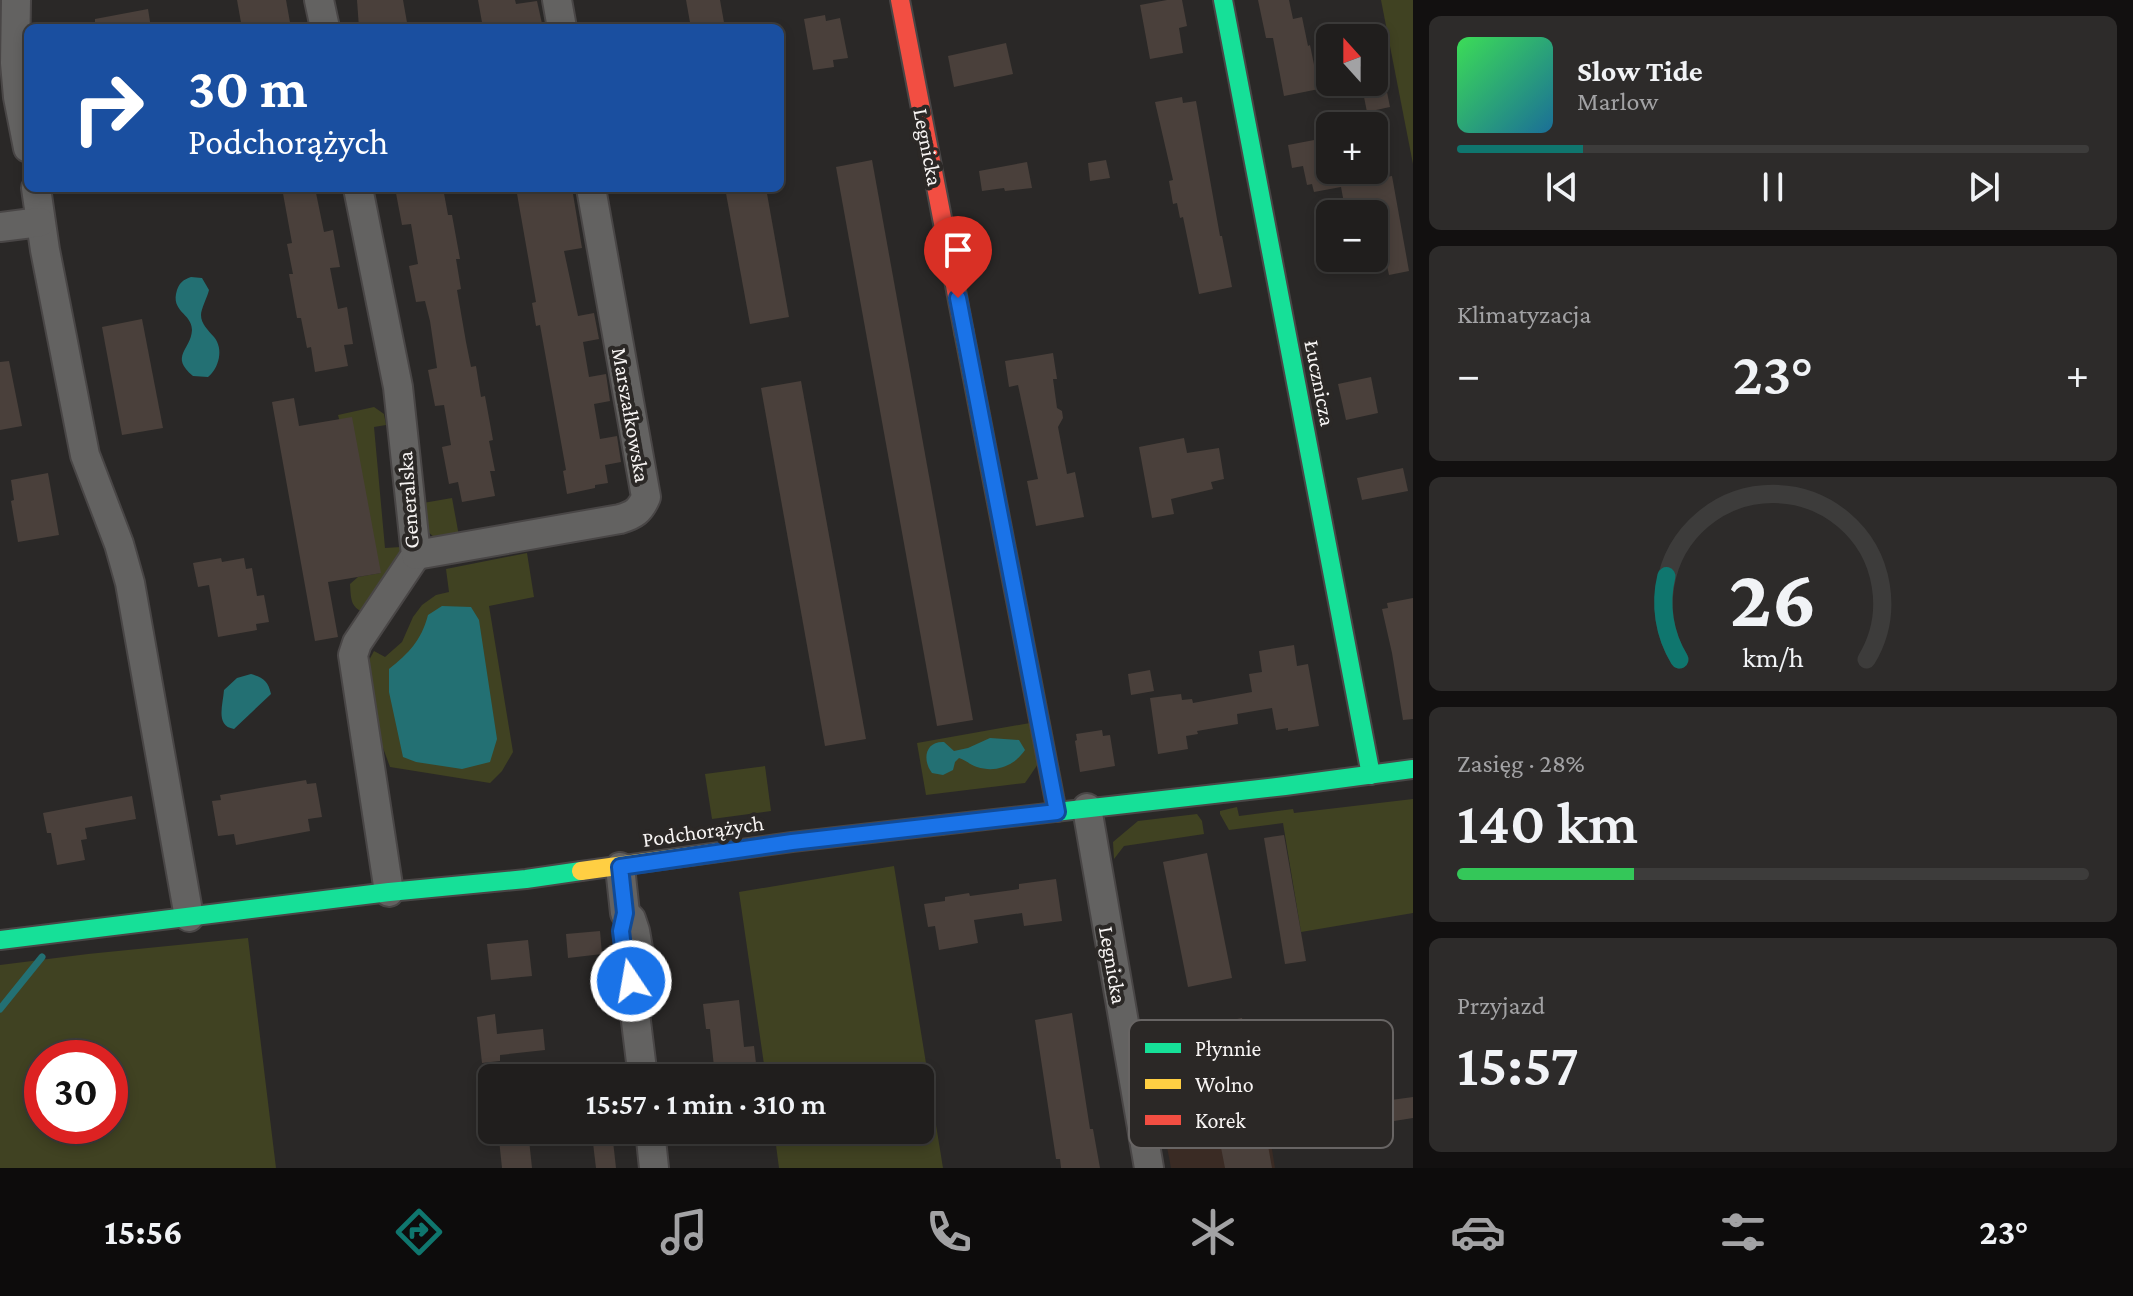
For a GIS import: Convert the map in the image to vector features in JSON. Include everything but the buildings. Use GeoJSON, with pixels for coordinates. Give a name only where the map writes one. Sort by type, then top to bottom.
{"type":"FeatureCollection","features":[{"type":"Feature","properties":{"kind":"street"},"geometry":{"type":"LineString","coordinates":[[16,0],[15,63],[24,128]]}},
{"type":"Feature","properties":{"kind":"street"},"geometry":{"type":"LineString","coordinates":[[319,0],[324,24]]}},
{"type":"Feature","properties":{"kind":"street"},"geometry":{"type":"LineString","coordinates":[[557,0],[561,24]]}},
{"type":"Feature","properties":{"kind":"street","name":"Legnicka"},"geometry":{"type":"LineString","coordinates":[[900,0],[1057,812]]}},
{"type":"Feature","properties":{"kind":"street","name":"Łucznicza"},"geometry":{"type":"LineString","coordinates":[[1223,0],[1371,775]]}},
{"type":"Feature","properties":{"kind":"street"},"geometry":{"type":"LineString","coordinates":[[36,192],[85,455],[122,551],[130,583],[189,917]]}},
{"type":"Feature","properties":{"kind":"street","name":"Generalska"},"geometry":{"type":"LineString","coordinates":[[359,192],[398,387],[416,555],[357,643],[353,655],[389,892]]}},
{"type":"Feature","properties":{"kind":"street","name":"Marszałkowska"},"geometry":{"type":"LineString","coordinates":[[416,555],[620,519],[634,515],[642,507],[646,497],[592,192]]}},
{"type":"Feature","properties":{"kind":"street"},"geometry":{"type":"LineString","coordinates":[[0,227],[40,222]]}},
{"type":"Feature","properties":{"kind":"street","name":"Podchorążych"},"geometry":{"type":"LineString","coordinates":[[0,940],[389,892],[526,879],[792,842],[1413,769]]}},
{"type":"Feature","properties":{"kind":"street","name":"Legnicka"},"geometry":{"type":"LineString","coordinates":[[1087,808],[1129,1052]]}},
{"type":"Feature","properties":{"kind":"street"},"geometry":{"type":"LineString","coordinates":[[620,867],[625,913],[635,931],[640,960],[631,981],[641,1064]]}},
{"type":"Feature","properties":{"kind":"street"},"geometry":{"type":"LineString","coordinates":[[651,1144],[654,1168]]}},
{"type":"Feature","properties":{"kind":"street","name":"Legnicka"},"geometry":{"type":"LineString","coordinates":[[1146,1148],[1149,1168]]}},
{"type":"Feature","properties":{"kind":"shaded area"},"geometry":{"type":"Polygon","coordinates":[[[1167,1148],[1272,1148],[1275,1168],[1171,1168],[1167,1148]]]}},
{"type":"Feature","properties":{"kind":"green space"},"geometry":{"type":"Polygon","coordinates":[[[1381,0],[1413,0],[1413,164],[1388,24],[1381,0]]]}},
{"type":"Feature","properties":{"kind":"green space"},"geometry":{"type":"Polygon","coordinates":[[[374,407],[384,414],[386,425],[374,427],[385,548],[401,547],[402,553],[364,612],[354,605],[350,584],[358,577],[380,573],[338,415],[374,407]]]}},
{"type":"Feature","properties":{"kind":"green space"},"geometry":{"type":"Polygon","coordinates":[[[452,498],[459,536],[435,538],[426,530],[423,503],[452,498]]]}},
{"type":"Feature","properties":{"kind":"green space"},"geometry":{"type":"Polygon","coordinates":[[[527,553],[534,597],[489,606],[513,752],[502,771],[490,783],[390,767],[382,745],[367,664],[374,651],[385,657],[402,642],[422,605],[436,595],[449,592],[446,569],[527,553]]]}},
{"type":"Feature","properties":{"kind":"green space"},"geometry":{"type":"Polygon","coordinates":[[[1030,723],[1038,764],[1025,783],[926,795],[917,743],[1030,723]]]}},
{"type":"Feature","properties":{"kind":"green space"},"geometry":{"type":"Polygon","coordinates":[[[765,766],[771,811],[712,819],[705,774],[765,766]]]}},
{"type":"Feature","properties":{"kind":"green space"},"geometry":{"type":"Polygon","coordinates":[[[1413,799],[1413,913],[1301,932],[1283,823],[1229,830],[1220,814],[1220,811],[1237,807],[1239,816],[1413,799]]]}},
{"type":"Feature","properties":{"kind":"green space"},"geometry":{"type":"Polygon","coordinates":[[[1197,814],[1202,821],[1204,834],[1124,846],[1114,859],[1113,842],[1138,821],[1197,814]]]}},
{"type":"Feature","properties":{"kind":"green space"},"geometry":{"type":"Polygon","coordinates":[[[894,866],[926,1064],[764,1064],[739,892],[894,866]]]}},
{"type":"Feature","properties":{"kind":"green space"},"geometry":{"type":"Polygon","coordinates":[[[248,938],[276,1168],[0,1168],[0,965],[248,938]]]}},
{"type":"Feature","properties":{"kind":"green space"},"geometry":{"type":"Polygon","coordinates":[[[934,1113],[943,1168],[779,1168],[776,1144],[934,1144],[934,1113]]]}},
{"type":"Feature","properties":{"kind":"water"},"geometry":{"type":"Polygon","coordinates":[[[191,277],[202,278],[209,290],[201,318],[219,347],[217,364],[208,377],[193,376],[182,358],[192,330],[189,320],[176,303],[176,297],[181,283],[191,277]]]}},
{"type":"Feature","properties":{"kind":"water"},"geometry":{"type":"Polygon","coordinates":[[[442,606],[471,607],[479,620],[497,739],[490,762],[462,769],[403,757],[389,692],[389,669],[413,646],[428,615],[442,606]]]}},
{"type":"Feature","properties":{"kind":"water"},"geometry":{"type":"Polygon","coordinates":[[[251,674],[265,681],[271,694],[234,729],[228,727],[222,719],[224,690],[237,678],[251,674]]]}},
{"type":"Feature","properties":{"kind":"water"},"geometry":{"type":"Polygon","coordinates":[[[990,738],[1019,740],[1025,750],[1004,767],[984,769],[959,758],[953,770],[943,775],[932,773],[929,768],[926,757],[933,745],[944,742],[954,751],[990,738]]]}},
{"type":"Feature","properties":{"kind":"waterway"},"geometry":{"type":"LineString","coordinates":[[0,1009],[42,957]]}},
{"type":"Feature","properties":{"kind":"traffic: fast"},"geometry":{"type":"LineString","coordinates":[[1223,0],[1371,775]]}},
{"type":"Feature","properties":{"kind":"traffic: fast"},"geometry":{"type":"LineString","coordinates":[[964,332],[1057,812]]}},
{"type":"Feature","properties":{"kind":"traffic: fast"},"geometry":{"type":"LineString","coordinates":[[941,825],[1413,769]]}},
{"type":"Feature","properties":{"kind":"traffic: fast"},"geometry":{"type":"LineString","coordinates":[[0,940],[581,871]]}},
{"type":"Feature","properties":{"kind":"traffic: slow"},"geometry":{"type":"LineString","coordinates":[[581,871],[941,825]]}},
{"type":"Feature","properties":{"kind":"traffic: jam"},"geometry":{"type":"LineString","coordinates":[[900,0],[964,332]]}},
{"type":"Feature","properties":{"kind":"route"},"geometry":{"type":"LineString","coordinates":[[631,981],[621,931],[625,913],[620,867],[792,842],[1057,812],[958,298]]}}]}
